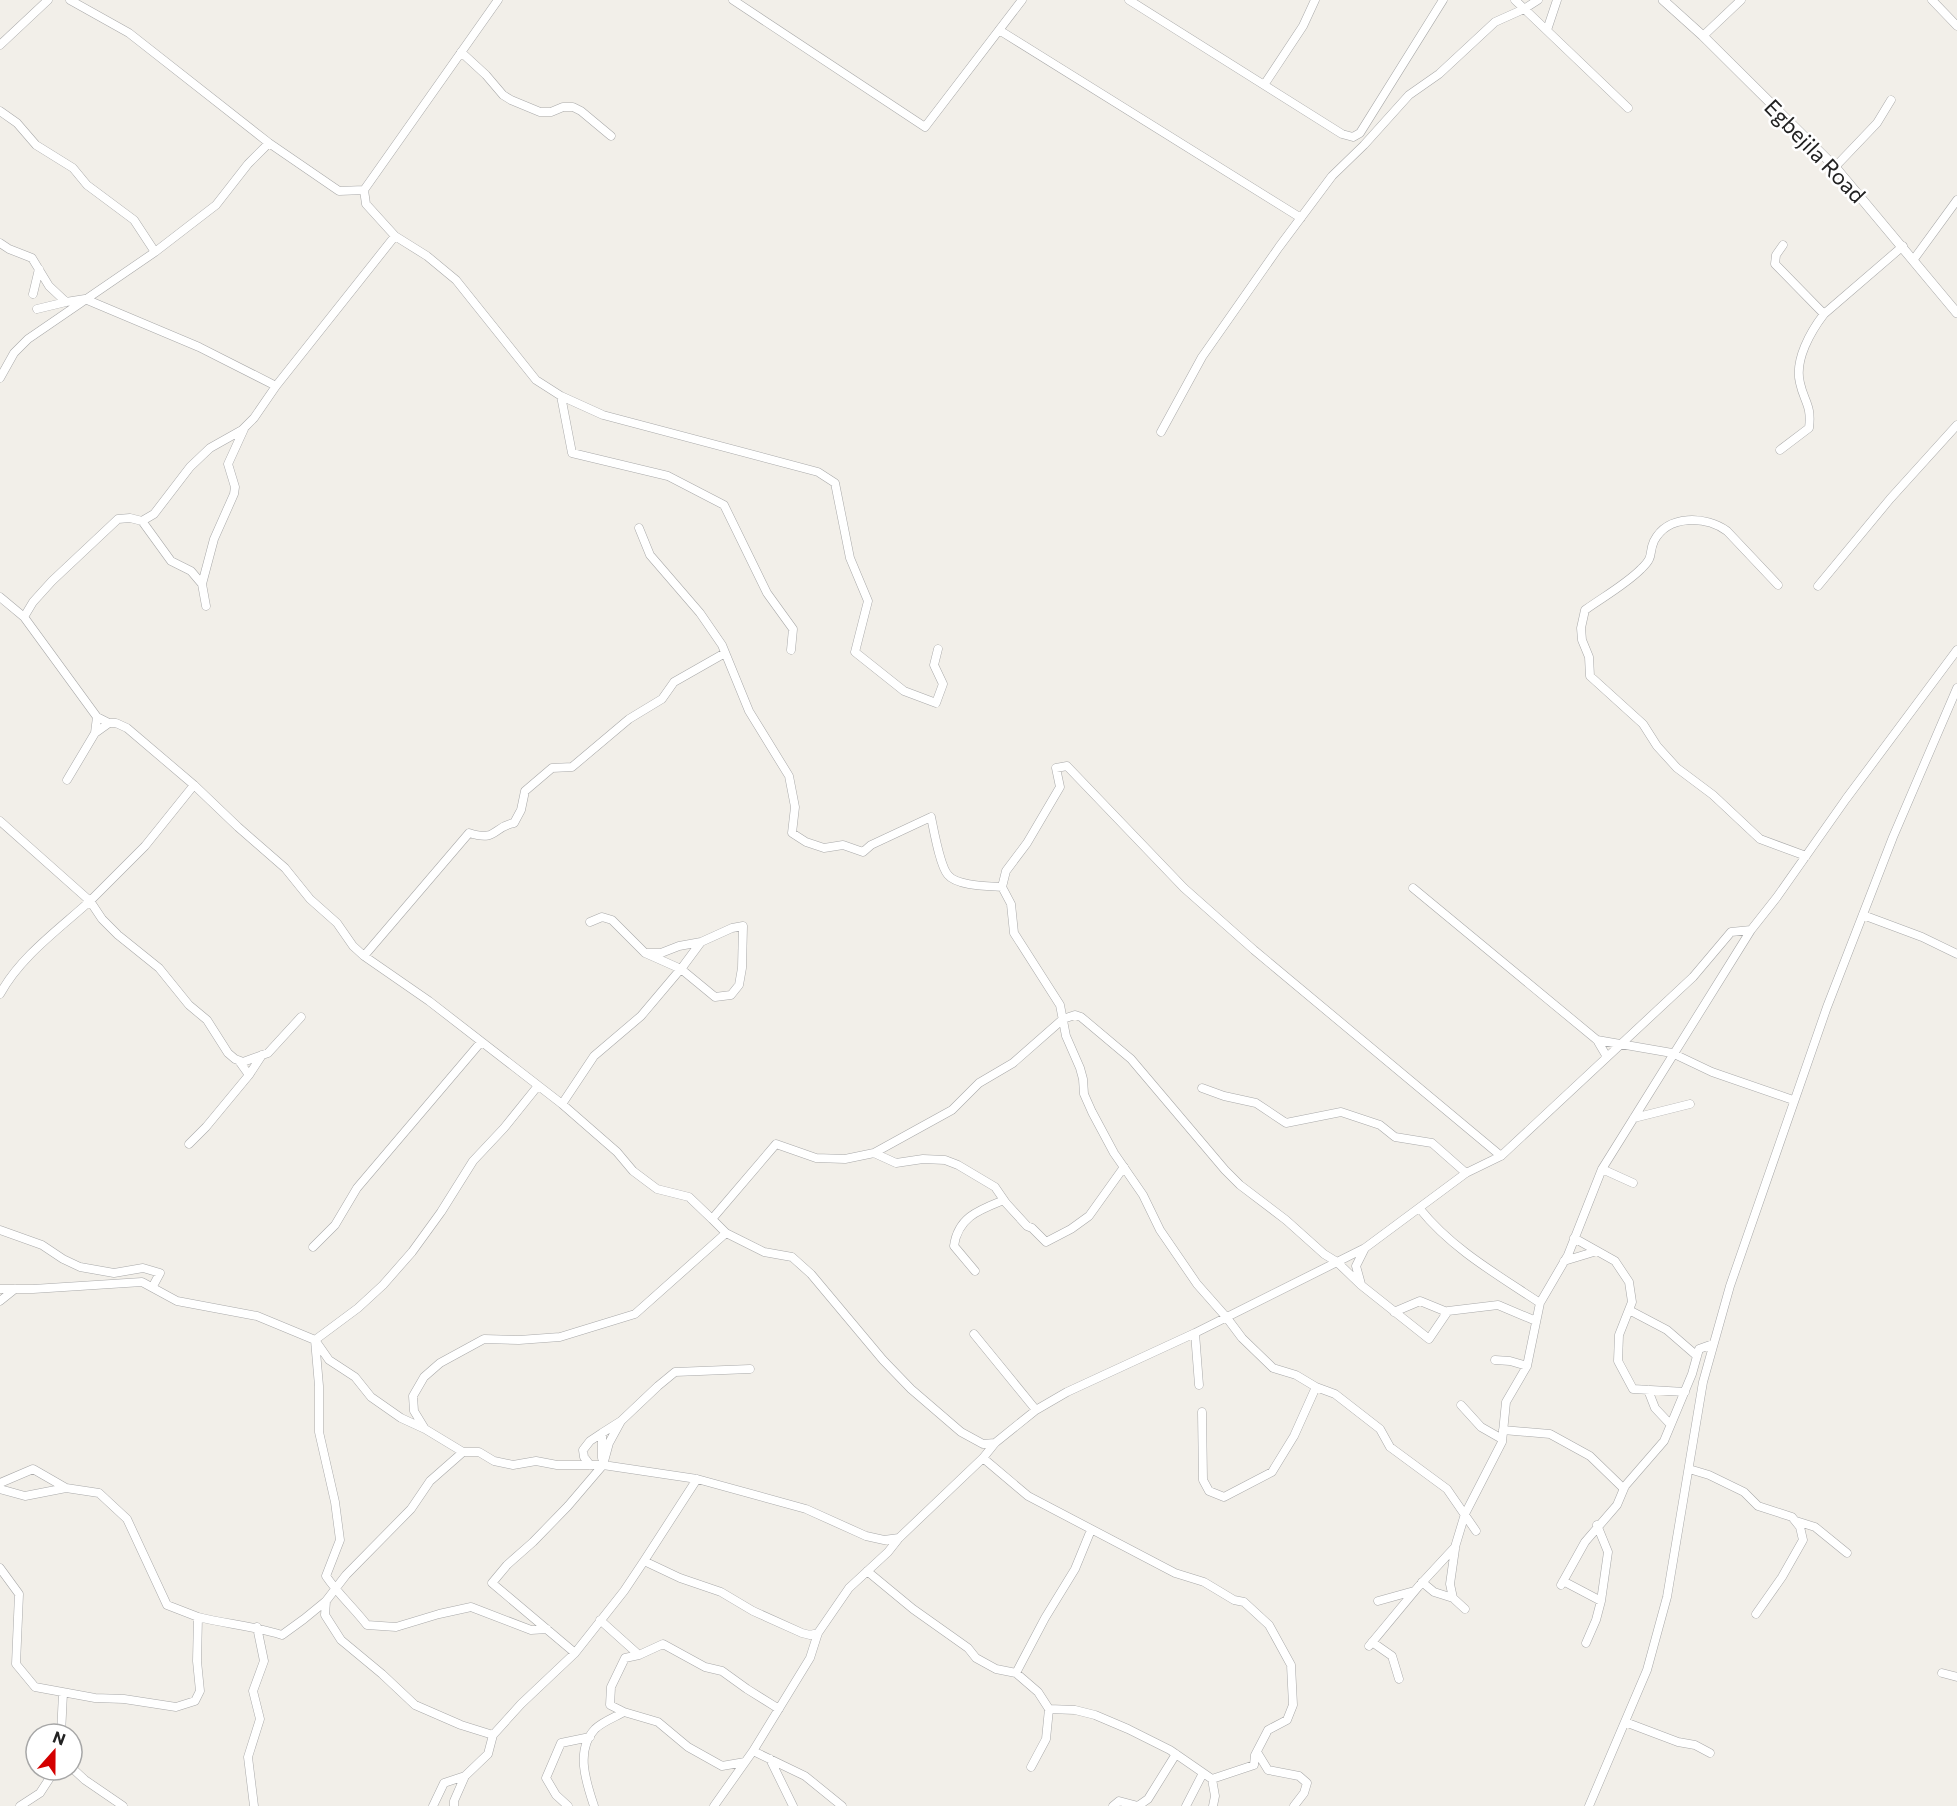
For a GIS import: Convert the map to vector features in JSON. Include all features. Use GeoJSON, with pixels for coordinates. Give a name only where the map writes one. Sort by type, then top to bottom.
{"type":"FeatureCollection","features":[{"type":"Feature","properties":{"kind":"street"},"geometry":{"type":"LineString","coordinates":[[0,45],[48,0]]}},
{"type":"Feature","properties":{"kind":"street"},"geometry":{"type":"LineString","coordinates":[[70,0],[129,33],[269,143],[339,191],[364,190]]}},
{"type":"Feature","properties":{"kind":"street"},"geometry":{"type":"LineString","coordinates":[[498,0],[364,190],[366,204],[395,236],[427,256],[456,280],[536,381],[561,396],[603,415],[818,472],[835,483],[850,558],[868,600],[855,652],[904,691],[936,703],[943,684],[934,665],[938,650]]}},
{"type":"Feature","properties":{"kind":"street"},"geometry":{"type":"LineString","coordinates":[[733,0],[925,127],[1022,0]]}},
{"type":"Feature","properties":{"kind":"street"},"geometry":{"type":"LineString","coordinates":[[1129,0],[1342,134],[1353,137],[1360,133],[1443,0]]}},
{"type":"Feature","properties":{"kind":"street"},"geometry":{"type":"LineString","coordinates":[[1264,85],[1302,26],[1314,0]]}},
{"type":"Feature","properties":{"kind":"street"},"geometry":{"type":"LineString","coordinates":[[1515,0],[1628,108]]}},
{"type":"Feature","properties":{"kind":"street"},"geometry":{"type":"LineString","coordinates":[[1161,432],[1202,357],[1332,176],[1365,145],[1409,95],[1439,74],[1495,22],[1538,0]]}},
{"type":"Feature","properties":{"kind":"street"},"geometry":{"type":"LineString","coordinates":[[1547,30],[1557,0]]}},
{"type":"Feature","properties":{"kind":"street"},"geometry":{"type":"LineString","coordinates":[[1703,36],[1741,0]]}},
{"type":"Feature","properties":{"kind":"street"},"geometry":{"type":"LineString","coordinates":[[1932,0],[1957,26]]}},
{"type":"Feature","properties":{"kind":"street","name":"Egbejila Road"},"geometry":{"type":"LineString","coordinates":[[1668,2],[1834,167],[1903,246],[1957,313]]}},
{"type":"Feature","properties":{"kind":"street"},"geometry":{"type":"LineString","coordinates":[[999,30],[1301,218]]}},
{"type":"Feature","properties":{"kind":"street"},"geometry":{"type":"LineString","coordinates":[[462,52],[503,95],[511,100],[540,112],[573,107],[611,136]]}},
{"type":"Feature","properties":{"kind":"street"},"geometry":{"type":"LineString","coordinates":[[1834,167],[1877,123],[1891,100]]}},
{"type":"Feature","properties":{"kind":"street"},"geometry":{"type":"LineString","coordinates":[[0,111],[17,123],[36,145],[73,168],[87,184],[134,220],[155,252]]}},
{"type":"Feature","properties":{"kind":"street"},"geometry":{"type":"LineString","coordinates":[[0,378],[14,353],[28,339],[155,252],[216,205],[248,164],[269,143]]}},
{"type":"Feature","properties":{"kind":"street"},"geometry":{"type":"LineString","coordinates":[[1914,260],[1957,200]]}},
{"type":"Feature","properties":{"kind":"street"},"geometry":{"type":"LineString","coordinates":[[142,521],[154,514],[190,467],[210,448],[229,439],[254,418],[276,386],[395,236]]}},
{"type":"Feature","properties":{"kind":"street"},"geometry":{"type":"LineString","coordinates":[[0,243],[32,258],[49,286],[66,302]]}},
{"type":"Feature","properties":{"kind":"street"},"geometry":{"type":"LineString","coordinates":[[1782,245],[1774,264],[1824,314]]}},
{"type":"Feature","properties":{"kind":"street"},"geometry":{"type":"LineString","coordinates":[[1780,450],[1809,428],[1811,413],[1800,384],[1798,371],[1813,328],[1824,314],[1903,246]]}},
{"type":"Feature","properties":{"kind":"street"},"geometry":{"type":"LineString","coordinates":[[33,294],[39,269]]}},
{"type":"Feature","properties":{"kind":"street"},"geometry":{"type":"LineString","coordinates":[[37,309],[85,299],[199,346],[276,386]]}},
{"type":"Feature","properties":{"kind":"street"},"geometry":{"type":"LineString","coordinates":[[561,396],[572,453],[668,476],[724,505],[767,593],[793,629],[791,650]]}},
{"type":"Feature","properties":{"kind":"street"},"geometry":{"type":"LineString","coordinates":[[1818,586],[1890,499],[1957,425]]}},
{"type":"Feature","properties":{"kind":"street"},"geometry":{"type":"LineString","coordinates":[[206,606],[202,584],[214,539],[234,494],[235,487],[228,464],[244,427]]}},
{"type":"Feature","properties":{"kind":"street"},"geometry":{"type":"LineString","coordinates":[[24,617],[33,602],[52,581],[118,519],[130,518],[142,521],[171,561],[191,571],[202,584]]}},
{"type":"Feature","properties":{"kind":"street"},"geometry":{"type":"LineString","coordinates":[[1778,585],[1718,524],[1702,520],[1671,524],[1653,543],[1651,558],[1640,571],[1585,610],[1581,627],[1582,640],[1589,657],[1590,676],[1643,724],[1677,768],[1713,795],[1760,839],[1806,856]]}},
{"type":"Feature","properties":{"kind":"street"},"geometry":{"type":"LineString","coordinates":[[639,528],[650,555],[700,614],[725,653],[749,711],[789,776],[795,807],[792,832],[806,842],[824,848],[843,844],[863,852],[871,845],[931,817],[942,867],[949,878],[971,885],[1002,887]]}},
{"type":"Feature","properties":{"kind":"street"},"geometry":{"type":"LineString","coordinates":[[0,597],[24,617],[97,717],[127,728],[194,785],[285,868],[310,899],[337,923],[353,946],[364,956],[429,1001],[537,1087],[562,1104],[617,1152],[633,1171],[657,1189],[689,1197],[726,1233],[764,1252],[792,1257],[811,1274],[883,1360],[911,1389],[961,1432],[983,1444],[995,1443]]}},
{"type":"Feature","properties":{"kind":"street"},"geometry":{"type":"LineString","coordinates":[[1453,1598],[1450,1584],[1455,1547],[1465,1514],[1496,1455],[1503,1435],[1506,1402],[1527,1366],[1540,1303],[1564,1261],[1602,1169],[1672,1053],[1751,930],[1957,650]]}},
{"type":"Feature","properties":{"kind":"street"},"geometry":{"type":"LineString","coordinates":[[364,956],[469,832],[483,837],[496,833],[506,824],[514,823],[521,810],[525,790],[552,768],[572,767],[629,719],[662,699],[674,682],[725,653]]}},
{"type":"Feature","properties":{"kind":"street"},"geometry":{"type":"LineString","coordinates":[[1589,1806],[1647,1670],[1667,1597],[1703,1382],[1730,1286],[1827,1007],[1893,837],[1957,688]]}},
{"type":"Feature","properties":{"kind":"street"},"geometry":{"type":"LineString","coordinates":[[67,780],[95,733],[97,717]]}},
{"type":"Feature","properties":{"kind":"street"},"geometry":{"type":"LineString","coordinates":[[95,733],[109,723]]}},
{"type":"Feature","properties":{"kind":"street"},"geometry":{"type":"LineString","coordinates":[[1476,1531],[1440,1482],[1390,1447],[1380,1429],[1335,1394],[1316,1387],[1296,1375],[1273,1368],[1242,1338],[1197,1284],[1172,1249],[1143,1195],[1096,1120],[1084,1094],[1083,1079],[1065,1036],[1060,1005],[1014,933],[1011,904],[1002,887],[1006,871],[1027,843],[1060,787],[1056,768],[1066,766],[1184,888],[1254,950],[1501,1156]]}},
{"type":"Feature","properties":{"kind":"street"},"geometry":{"type":"LineString","coordinates":[[0,994],[11,975],[24,960],[90,901],[145,846],[194,785]]}},
{"type":"Feature","properties":{"kind":"street"},"geometry":{"type":"LineString","coordinates":[[0,821],[90,901],[102,919],[118,935],[159,968],[189,1005],[207,1020],[228,1053],[239,1061],[249,1075]]}},
{"type":"Feature","properties":{"kind":"street"},"geometry":{"type":"LineString","coordinates":[[1413,888],[1597,1040],[1607,1057]]}},
{"type":"Feature","properties":{"kind":"street"},"geometry":{"type":"LineString","coordinates":[[1863,915],[1957,954]]}},
{"type":"Feature","properties":{"kind":"street"},"geometry":{"type":"LineString","coordinates":[[590,922],[603,917],[612,920],[645,952],[681,969],[715,997],[731,995],[739,985],[742,968],[743,926],[732,928],[701,942],[679,946],[661,953],[645,952]]}},
{"type":"Feature","properties":{"kind":"street"},"geometry":{"type":"LineString","coordinates":[[714,1806],[753,1751],[810,1658],[818,1633],[849,1588],[983,1458],[995,1443],[1036,1410],[1067,1392],[1196,1333],[1365,1248],[1466,1173],[1501,1156],[1693,977],[1731,932],[1751,930]]}},
{"type":"Feature","properties":{"kind":"street"},"geometry":{"type":"LineString","coordinates":[[562,1104],[594,1056],[641,1016],[701,942]]}},
{"type":"Feature","properties":{"kind":"street"},"geometry":{"type":"LineString","coordinates":[[712,1219],[776,1144],[816,1158],[845,1159],[874,1153],[952,1110],[979,1083],[1013,1063],[1063,1018],[1075,1015],[1081,1017],[1118,1046],[1131,1059],[1240,1185],[1286,1220],[1324,1254],[1337,1262],[1394,1312],[1429,1339],[1448,1312]]}},
{"type":"Feature","properties":{"kind":"street"},"geometry":{"type":"LineString","coordinates":[[239,1061],[243,1062],[268,1053],[301,1017]]}},
{"type":"Feature","properties":{"kind":"street"},"geometry":{"type":"LineString","coordinates":[[1597,1040],[1672,1053],[1712,1072],[1793,1100]]}},
{"type":"Feature","properties":{"kind":"street"},"geometry":{"type":"LineString","coordinates":[[313,1247],[335,1225],[357,1188],[481,1042]]}},
{"type":"Feature","properties":{"kind":"street"},"geometry":{"type":"LineString","coordinates":[[189,1144],[249,1075],[262,1055]]}},
{"type":"Feature","properties":{"kind":"street"},"geometry":{"type":"LineString","coordinates":[[315,1340],[358,1308],[383,1285],[441,1212],[473,1161],[504,1128],[537,1087]]}},
{"type":"Feature","properties":{"kind":"street"},"geometry":{"type":"LineString","coordinates":[[1202,1088],[1224,1096],[1256,1103],[1286,1123],[1341,1112],[1380,1125],[1395,1137],[1432,1143],[1466,1173]]}},
{"type":"Feature","properties":{"kind":"street"},"geometry":{"type":"LineString","coordinates":[[1634,1118],[1690,1104]]}},
{"type":"Feature","properties":{"kind":"street"},"geometry":{"type":"LineString","coordinates":[[874,1153],[896,1163],[923,1159],[952,1162],[983,1178],[995,1187],[1027,1226],[1046,1242],[1071,1229],[1089,1216],[1124,1167]]}},
{"type":"Feature","properties":{"kind":"street"},"geometry":{"type":"LineString","coordinates":[[1602,1169],[1634,1183]]}},
{"type":"Feature","properties":{"kind":"street"},"geometry":{"type":"LineString","coordinates":[[975,1270],[954,1246],[956,1234],[965,1220],[1004,1200]]}},
{"type":"Feature","properties":{"kind":"street"},"geometry":{"type":"LineString","coordinates":[[1420,1209],[1463,1252],[1540,1303]]}},
{"type":"Feature","properties":{"kind":"street"},"geometry":{"type":"LineString","coordinates":[[0,1230],[42,1245],[80,1267],[114,1273],[143,1268],[160,1273],[153,1286]]}},
{"type":"Feature","properties":{"kind":"street"},"geometry":{"type":"LineString","coordinates":[[425,1429],[414,1411],[413,1396],[424,1377],[440,1364],[484,1339],[519,1340],[560,1337],[634,1314],[726,1233]]}},
{"type":"Feature","properties":{"kind":"street"},"geometry":{"type":"LineString","coordinates":[[1574,1238],[1615,1261],[1629,1282],[1632,1302],[1619,1335],[1618,1361],[1634,1389],[1685,1392]]}},
{"type":"Feature","properties":{"kind":"street"},"geometry":{"type":"LineString","coordinates":[[1361,1285],[1356,1266],[1365,1248]]}},
{"type":"Feature","properties":{"kind":"street"},"geometry":{"type":"LineString","coordinates":[[1564,1261],[1597,1251]]}},
{"type":"Feature","properties":{"kind":"street"},"geometry":{"type":"LineString","coordinates":[[0,1289],[142,1282],[177,1300],[257,1316],[315,1340],[329,1360],[355,1377],[371,1397],[400,1419],[425,1429],[463,1452],[479,1452],[494,1461],[513,1466],[536,1461],[557,1465],[603,1465],[697,1479],[806,1509],[866,1536],[884,1540],[899,1538]]}},
{"type":"Feature","properties":{"kind":"street"},"geometry":{"type":"LineString","coordinates":[[0,1301],[15,1288]]}},
{"type":"Feature","properties":{"kind":"street"},"geometry":{"type":"LineString","coordinates":[[1394,1312],[1420,1301],[1448,1312],[1498,1305],[1536,1321]]}},
{"type":"Feature","properties":{"kind":"street"},"geometry":{"type":"LineString","coordinates":[[1629,1310],[1667,1330],[1697,1356]]}},
{"type":"Feature","properties":{"kind":"street"},"geometry":{"type":"LineString","coordinates":[[1196,1333],[1199,1385]]}},
{"type":"Feature","properties":{"kind":"street"},"geometry":{"type":"LineString","coordinates":[[974,1334],[1036,1410]]}},
{"type":"Feature","properties":{"kind":"street"},"geometry":{"type":"LineString","coordinates":[[315,1340],[319,1386],[319,1432],[335,1502],[340,1540],[326,1576],[335,1590],[350,1603],[367,1625],[396,1626],[471,1607],[531,1630],[548,1629]]}},
{"type":"Feature","properties":{"kind":"street"},"geometry":{"type":"LineString","coordinates":[[1601,1601],[1562,1583],[1585,1542],[1617,1505],[1625,1486],[1664,1441],[1685,1392],[1699,1349],[1713,1344]]}},
{"type":"Feature","properties":{"kind":"street"},"geometry":{"type":"LineString","coordinates":[[1495,1360],[1527,1366]]}},
{"type":"Feature","properties":{"kind":"street"},"geometry":{"type":"LineString","coordinates":[[590,1465],[584,1457],[583,1450],[590,1441],[621,1421],[675,1372],[750,1369]]}},
{"type":"Feature","properties":{"kind":"street"},"geometry":{"type":"LineString","coordinates":[[1202,1412],[1203,1480],[1209,1491],[1224,1497],[1272,1472],[1294,1436],[1316,1387]]}},
{"type":"Feature","properties":{"kind":"street"},"geometry":{"type":"LineString","coordinates":[[1648,1390],[1655,1408],[1670,1424]]}},
{"type":"Feature","properties":{"kind":"street"},"geometry":{"type":"LineString","coordinates":[[1461,1405],[1481,1427],[1503,1435],[1550,1434],[1590,1456],[1615,1481],[1622,1487],[1625,1486]]}},
{"type":"Feature","properties":{"kind":"street"},"geometry":{"type":"LineString","coordinates":[[576,1653],[492,1583],[507,1565],[568,1506],[603,1465],[609,1443],[621,1421]]}},
{"type":"Feature","properties":{"kind":"street"},"geometry":{"type":"LineString","coordinates":[[602,1433],[603,1465]]}},
{"type":"Feature","properties":{"kind":"street"},"geometry":{"type":"LineString","coordinates":[[0,1489],[25,1496],[66,1488],[99,1493],[127,1519],[167,1605],[220,1623],[257,1627],[282,1635],[326,1601],[346,1575],[411,1509],[430,1481],[463,1452]]}},
{"type":"Feature","properties":{"kind":"street"},"geometry":{"type":"LineString","coordinates":[[983,1458],[1028,1496],[1175,1573],[1204,1582],[1244,1602],[1269,1625],[1291,1665],[1293,1705],[1287,1720],[1268,1730],[1257,1752],[1254,1765],[1212,1779]]}},
{"type":"Feature","properties":{"kind":"street"},"geometry":{"type":"LineString","coordinates":[[0,1483],[33,1469],[66,1488]]}},
{"type":"Feature","properties":{"kind":"street"},"geometry":{"type":"LineString","coordinates":[[1689,1469],[1709,1475],[1744,1491],[1758,1506],[1792,1517],[1800,1527],[1803,1540],[1782,1577],[1756,1614]]}},
{"type":"Feature","properties":{"kind":"street"},"geometry":{"type":"LineString","coordinates":[[454,1806],[465,1776],[488,1754],[494,1735],[520,1704],[576,1653],[644,1561],[697,1479]]}},
{"type":"Feature","properties":{"kind":"street"},"geometry":{"type":"LineString","coordinates":[[1795,1520],[1815,1527],[1847,1553]]}},
{"type":"Feature","properties":{"kind":"street"},"geometry":{"type":"LineString","coordinates":[[1586,1642],[1596,1620],[1601,1601],[1608,1552],[1597,1526]]}},
{"type":"Feature","properties":{"kind":"street"},"geometry":{"type":"LineString","coordinates":[[1016,1673],[1033,1639],[1075,1569],[1091,1530]]}},
{"type":"Feature","properties":{"kind":"street"},"geometry":{"type":"LineString","coordinates":[[1399,1679],[1392,1656],[1370,1644],[1414,1591],[1455,1547]]}},
{"type":"Feature","properties":{"kind":"street"},"geometry":{"type":"LineString","coordinates":[[644,1561],[680,1578],[721,1592],[753,1611],[802,1632],[810,1635],[818,1633]]}},
{"type":"Feature","properties":{"kind":"street"},"geometry":{"type":"LineString","coordinates":[[0,1568],[19,1594],[16,1664],[35,1688],[176,1707],[195,1701],[200,1691],[197,1661],[198,1617]]}},
{"type":"Feature","properties":{"kind":"street"},"geometry":{"type":"LineString","coordinates":[[867,1571],[913,1609],[968,1648],[976,1658],[996,1669],[1016,1673],[1038,1692],[1049,1708],[1046,1739],[1031,1767]]}},
{"type":"Feature","properties":{"kind":"street"},"geometry":{"type":"LineString","coordinates":[[1422,1582],[1434,1592],[1453,1598],[1465,1609]]}},
{"type":"Feature","properties":{"kind":"street"},"geometry":{"type":"LineString","coordinates":[[1378,1600],[1414,1591]]}},
{"type":"Feature","properties":{"kind":"street"},"geometry":{"type":"LineString","coordinates":[[326,1601],[325,1615],[340,1640],[415,1705],[461,1725],[494,1735]]}},
{"type":"Feature","properties":{"kind":"street"},"geometry":{"type":"LineString","coordinates":[[600,1620],[639,1655]]}},
{"type":"Feature","properties":{"kind":"street"},"geometry":{"type":"LineString","coordinates":[[254,1806],[248,1757],[260,1719],[253,1691],[264,1661],[257,1627]]}},
{"type":"Feature","properties":{"kind":"street"},"geometry":{"type":"LineString","coordinates":[[746,1762],[722,1766],[688,1747],[658,1722],[624,1712],[610,1705],[611,1687],[625,1658],[639,1655],[663,1644],[705,1667],[722,1671],[779,1709]]}},
{"type":"Feature","properties":{"kind":"street"},"geometry":{"type":"LineString","coordinates":[[1942,1673],[1957,1677]]}},
{"type":"Feature","properties":{"kind":"street"},"geometry":{"type":"LineString","coordinates":[[62,1722],[63,1693]]}},
{"type":"Feature","properties":{"kind":"street"},"geometry":{"type":"LineString","coordinates":[[1049,1708],[1075,1710],[1095,1715],[1144,1736],[1176,1754],[1212,1779],[1214,1806]]}},
{"type":"Feature","properties":{"kind":"street"},"geometry":{"type":"LineString","coordinates":[[594,1806],[586,1783],[583,1759],[586,1741],[596,1728],[624,1712]]}},
{"type":"Feature","properties":{"kind":"street"},"geometry":{"type":"LineString","coordinates":[[1625,1722],[1678,1742],[1695,1745],[1710,1753]]}},
{"type":"Feature","properties":{"kind":"street"},"geometry":{"type":"LineString","coordinates":[[568,1806],[556,1795],[546,1778],[561,1743],[590,1737]]}},
{"type":"Feature","properties":{"kind":"street"},"geometry":{"type":"LineString","coordinates":[[753,1751],[805,1776],[842,1806]]}},
{"type":"Feature","properties":{"kind":"street"},"geometry":{"type":"LineString","coordinates":[[1257,1752],[1268,1770],[1299,1776],[1307,1783],[1304,1793],[1294,1806]]}},
{"type":"Feature","properties":{"kind":"street"},"geometry":{"type":"LineString","coordinates":[[1113,1806],[1119,1801],[1138,1806],[1148,1799],[1176,1754]]}},
{"type":"Feature","properties":{"kind":"street"},"geometry":{"type":"LineString","coordinates":[[770,1759],[793,1806]]}},
{"type":"Feature","properties":{"kind":"street"},"geometry":{"type":"LineString","coordinates":[[1186,1806],[1203,1773]]}},
{"type":"Feature","properties":{"kind":"street"},"geometry":{"type":"LineString","coordinates":[[433,1806],[444,1783],[465,1776]]}},
{"type":"Feature","properties":{"kind":"street"},"geometry":{"type":"LineString","coordinates":[[84,1779],[123,1806]]}},
{"type":"Feature","properties":{"kind":"street"},"geometry":{"type":"LineString","coordinates":[[20,1806],[39,1793],[47,1782]]}}]}
